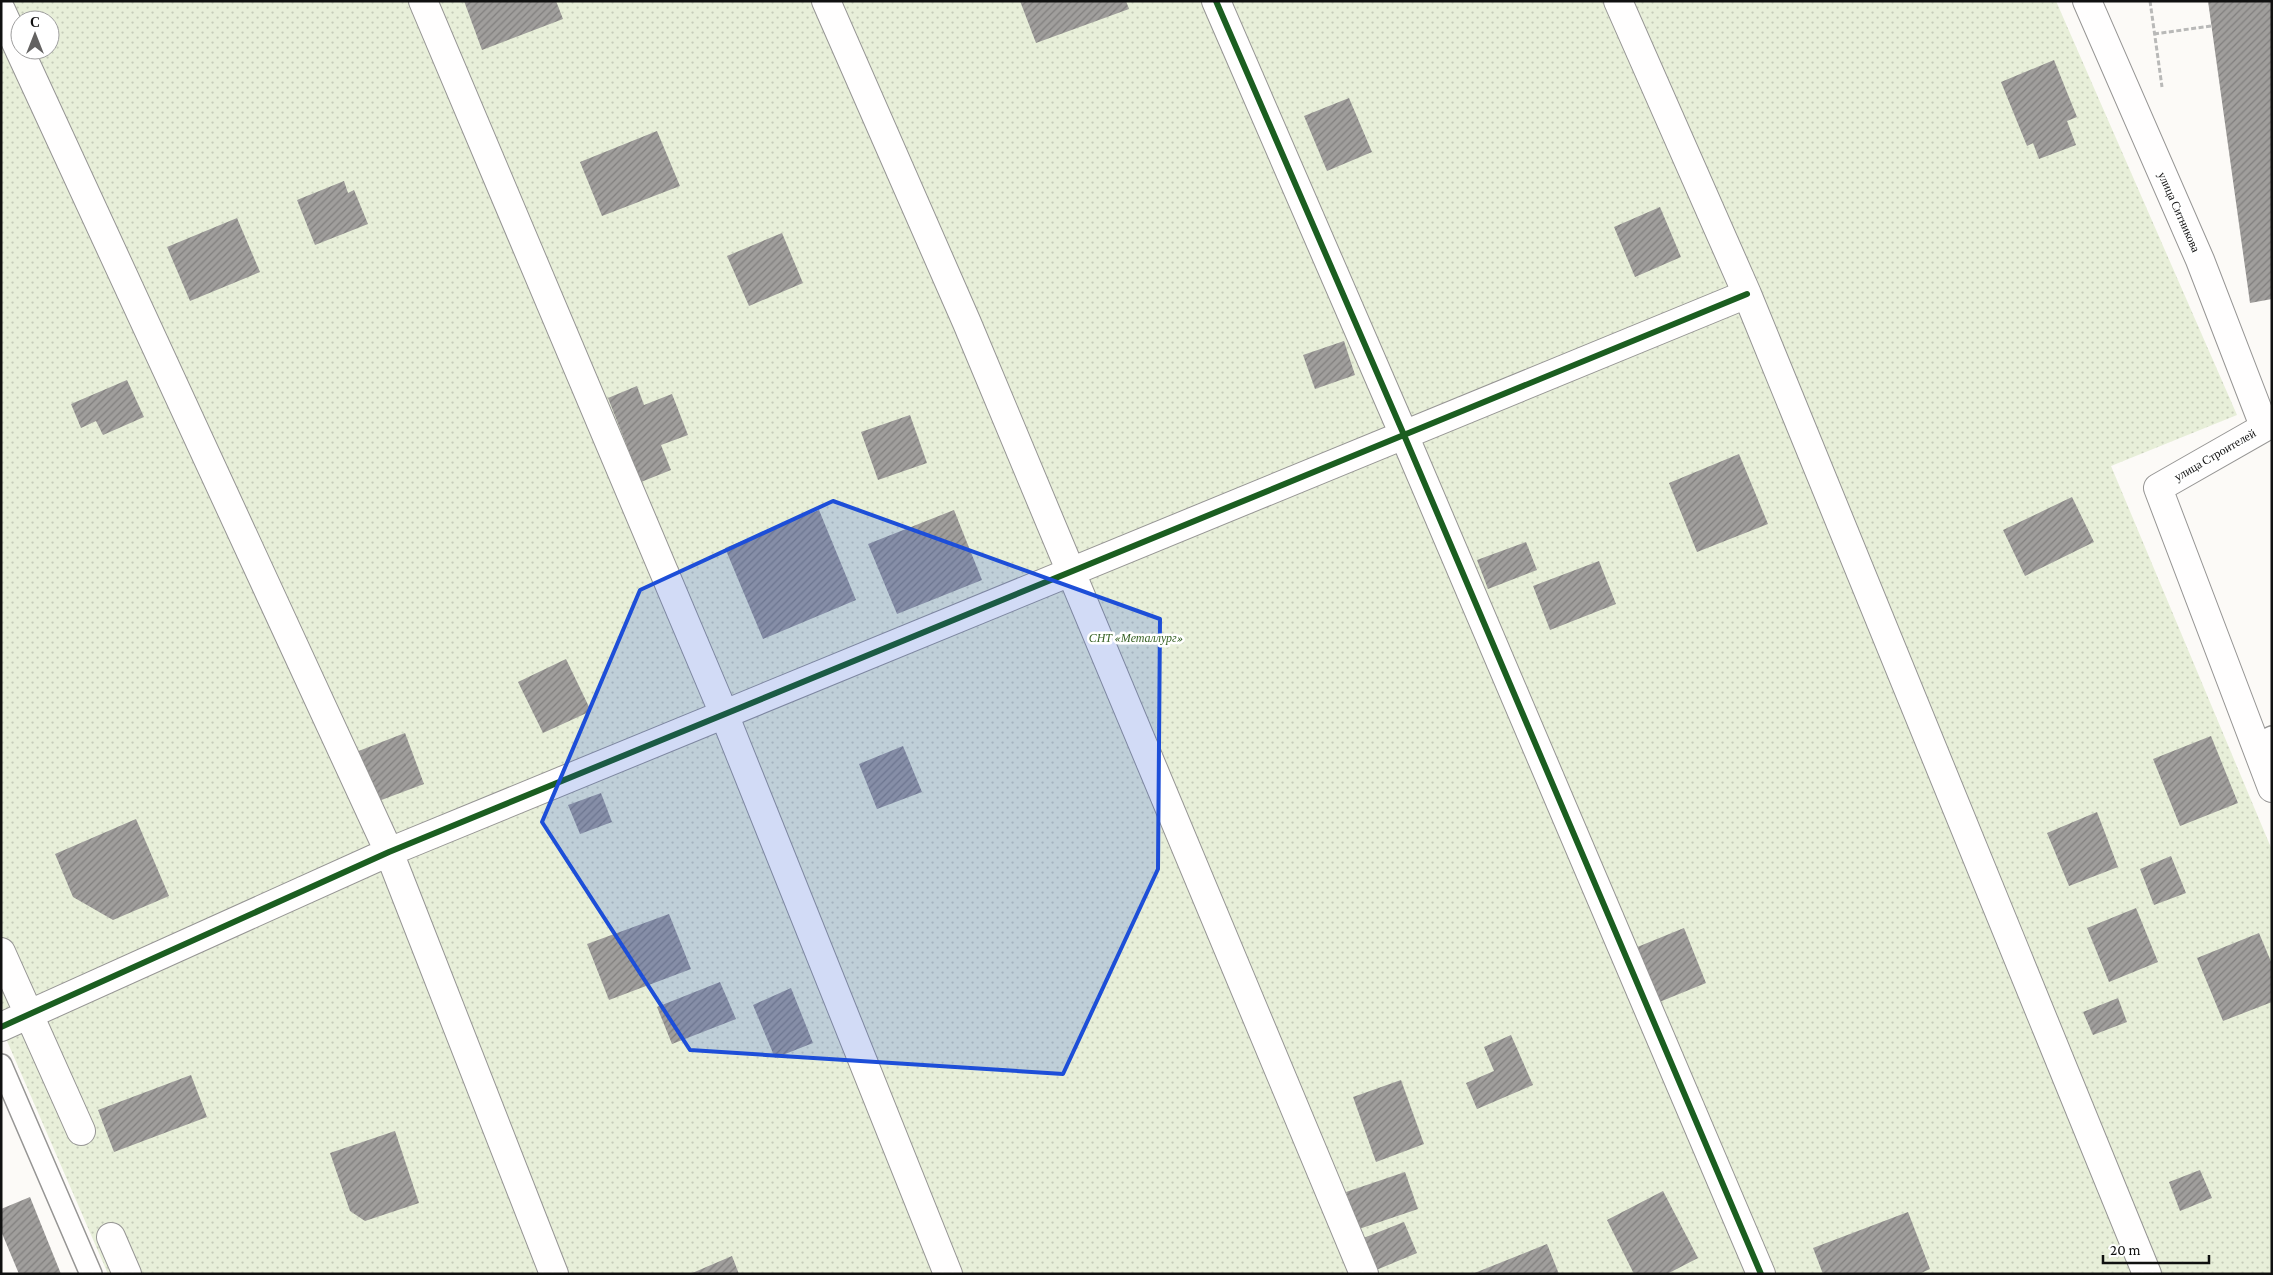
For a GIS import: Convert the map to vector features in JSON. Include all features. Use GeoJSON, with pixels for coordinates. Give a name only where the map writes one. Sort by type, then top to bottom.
{"type":"FeatureCollection","features":[{"type":"Feature","properties":{"kind":"street"},"geometry":{"type":"LineString","coordinates":[[423,1],[724,714],[948,1274]]}},
{"type":"Feature","properties":{"kind":"street"},"geometry":{"type":"LineString","coordinates":[[826,1],[968,323],[1070,572],[1364,1274]]}},
{"type":"Feature","properties":{"kind":"street"},"geometry":{"type":"LineString","coordinates":[[1216,1],[1404,435],[1761,1274]]}},
{"type":"Feature","properties":{"kind":"street"},"geometry":{"type":"LineString","coordinates":[[1618,1],[1748,294],[2147,1274]]}},
{"type":"Feature","properties":{"kind":"street","name":"улица Ситникова"},"geometry":{"type":"LineString","coordinates":[[2087,1],[2200,260],[2268,425]]}},
{"type":"Feature","properties":{"kind":"street"},"geometry":{"type":"LineString","coordinates":[[1,10],[389,852],[554,1274]]}},
{"type":"Feature","properties":{"kind":"street"},"geometry":{"type":"LineString","coordinates":[[1,1027],[389,852],[1748,294]]}},
{"type":"Feature","properties":{"kind":"street","name":"улица Строителей"},"geometry":{"type":"LineString","coordinates":[[2263,741],[2158,488],[2268,425]]}},
{"type":"Feature","properties":{"kind":"street"},"geometry":{"type":"LineString","coordinates":[[2263,741],[2272,788]]}},
{"type":"Feature","properties":{"kind":"street"},"geometry":{"type":"LineString","coordinates":[[1,952],[81,1131]]}},
{"type":"Feature","properties":{"kind":"street"},"geometry":{"type":"LineString","coordinates":[[111,1237],[127,1274]]}},
{"type":"Feature","properties":{"kind":"lane"},"geometry":{"type":"LineString","coordinates":[[1,1065],[91,1274]]}},
{"type":"Feature","properties":{"kind":"path"},"geometry":{"type":"LineString","coordinates":[[2150,1],[2162,88]]}},
{"type":"Feature","properties":{"kind":"path"},"geometry":{"type":"LineString","coordinates":[[2154,34],[2211,26]]}},
{"type":"Feature","properties":{"kind":"highlighted area"},"geometry":{"type":"Polygon","coordinates":[[[833,501],[1160,619],[1158,869],[1063,1074],[690,1050],[542,822],[640,590],[833,501]]]}},
{"type":"Feature","properties":{"kind":"green space","name":"СНТ «Металлург»"},"geometry":{"type":"Polygon","coordinates":[[[1,1],[2056,1],[2237,415],[2111,466],[2272,850],[2272,1274],[108,1274],[1,1027],[1,1]]]}},
{"type":"Feature","properties":{"kind":"building"},"geometry":{"type":"Polygon","coordinates":[[[464,1],[556,1],[563,19],[482,50],[464,1]]]}},
{"type":"Feature","properties":{"kind":"building"},"geometry":{"type":"Polygon","coordinates":[[[1020,1],[1126,1],[1129,9],[1036,43],[1020,1]]]}},
{"type":"Feature","properties":{"kind":"building"},"geometry":{"type":"Polygon","coordinates":[[[2208,1],[2272,1],[2272,299],[2250,303],[2208,1]]]}},
{"type":"Feature","properties":{"kind":"building"},"geometry":{"type":"Polygon","coordinates":[[[2054,60],[2077,117],[2067,121],[2076,145],[2039,159],[2033,143],[2027,146],[2001,82],[2054,60]]]}},
{"type":"Feature","properties":{"kind":"building"},"geometry":{"type":"Polygon","coordinates":[[[1349,98],[1372,152],[1327,171],[1304,116],[1349,98]]]}},
{"type":"Feature","properties":{"kind":"building"},"geometry":{"type":"Polygon","coordinates":[[[657,131],[680,186],[602,216],[580,162],[657,131]]]}},
{"type":"Feature","properties":{"kind":"building"},"geometry":{"type":"Polygon","coordinates":[[[344,181],[348,193],[354,190],[368,224],[315,245],[297,200],[344,181]]]}},
{"type":"Feature","properties":{"kind":"building"},"geometry":{"type":"Polygon","coordinates":[[[1660,207],[1681,257],[1635,277],[1614,227],[1660,207]]]}},
{"type":"Feature","properties":{"kind":"building"},"geometry":{"type":"Polygon","coordinates":[[[237,218],[260,272],[190,301],[167,247],[237,218]]]}},
{"type":"Feature","properties":{"kind":"building"},"geometry":{"type":"Polygon","coordinates":[[[782,233],[803,283],[749,306],[727,256],[782,233]]]}},
{"type":"Feature","properties":{"kind":"building"},"geometry":{"type":"Polygon","coordinates":[[[1344,341],[1355,375],[1315,389],[1303,355],[1344,341]]]}},
{"type":"Feature","properties":{"kind":"building"},"geometry":{"type":"Polygon","coordinates":[[[127,380],[144,417],[103,435],[96,421],[81,428],[71,404],[127,380]]]}},
{"type":"Feature","properties":{"kind":"building"},"geometry":{"type":"Polygon","coordinates":[[[637,386],[644,405],[672,394],[688,435],[661,445],[671,470],[641,482],[608,398],[637,386]]]}},
{"type":"Feature","properties":{"kind":"building"},"geometry":{"type":"Polygon","coordinates":[[[910,415],[927,463],[878,480],[861,432],[910,415]]]}},
{"type":"Feature","properties":{"kind":"building"},"geometry":{"type":"Polygon","coordinates":[[[1739,454],[1768,524],[1697,552],[1669,483],[1739,454]]]}},
{"type":"Feature","properties":{"kind":"building"},"geometry":{"type":"Polygon","coordinates":[[[2072,497],[2094,542],[2025,576],[2003,530],[2072,497]]]}},
{"type":"Feature","properties":{"kind":"building"},"geometry":{"type":"Polygon","coordinates":[[[819,510],[856,600],[763,639],[725,548],[819,510]]]}},
{"type":"Feature","properties":{"kind":"building"},"geometry":{"type":"Polygon","coordinates":[[[954,510],[982,580],[897,614],[868,544],[954,510]]]}},
{"type":"Feature","properties":{"kind":"building"},"geometry":{"type":"Polygon","coordinates":[[[1526,542],[1537,570],[1488,589],[1477,560],[1526,542]]]}},
{"type":"Feature","properties":{"kind":"building"},"geometry":{"type":"Polygon","coordinates":[[[1599,561],[1616,604],[1550,630],[1533,586],[1599,561]]]}},
{"type":"Feature","properties":{"kind":"building"},"geometry":{"type":"Polygon","coordinates":[[[566,659],[591,711],[543,733],[518,682],[566,659]]]}},
{"type":"Feature","properties":{"kind":"building"},"geometry":{"type":"Polygon","coordinates":[[[405,733],[424,784],[376,802],[356,752],[405,733]]]}},
{"type":"Feature","properties":{"kind":"building"},"geometry":{"type":"Polygon","coordinates":[[[2211,736],[2238,803],[2180,826],[2153,759],[2211,736]]]}},
{"type":"Feature","properties":{"kind":"building"},"geometry":{"type":"Polygon","coordinates":[[[903,746],[922,792],[877,809],[859,764],[903,746]]]}},
{"type":"Feature","properties":{"kind":"building"},"geometry":{"type":"Polygon","coordinates":[[[601,793],[612,822],[580,834],[568,805],[601,793]]]}},
{"type":"Feature","properties":{"kind":"building"},"geometry":{"type":"Polygon","coordinates":[[[2097,812],[2118,867],[2069,886],[2047,833],[2097,812]]]}},
{"type":"Feature","properties":{"kind":"building"},"geometry":{"type":"Polygon","coordinates":[[[136,819],[169,896],[113,920],[73,897],[55,854],[136,819]]]}},
{"type":"Feature","properties":{"kind":"building"},"geometry":{"type":"Polygon","coordinates":[[[2171,856],[2186,893],[2154,905],[2140,869],[2171,856]]]}},
{"type":"Feature","properties":{"kind":"building"},"geometry":{"type":"Polygon","coordinates":[[[2136,908],[2158,962],[2109,982],[2087,928],[2136,908]]]}},
{"type":"Feature","properties":{"kind":"building"},"geometry":{"type":"Polygon","coordinates":[[[669,914],[691,969],[609,1000],[587,944],[669,914]]]}},
{"type":"Feature","properties":{"kind":"building"},"geometry":{"type":"Polygon","coordinates":[[[1684,928],[1706,983],[1652,1005],[1630,950],[1684,928]]]}},
{"type":"Feature","properties":{"kind":"building"},"geometry":{"type":"Polygon","coordinates":[[[2259,933],[2272,964],[2272,1002],[2223,1021],[2197,958],[2259,933]]]}},
{"type":"Feature","properties":{"kind":"building"},"geometry":{"type":"Polygon","coordinates":[[[720,982],[736,1019],[672,1044],[657,1007],[720,982]]]}},
{"type":"Feature","properties":{"kind":"building"},"geometry":{"type":"Polygon","coordinates":[[[791,988],[813,1043],[775,1058],[753,1005],[791,988]]]}},
{"type":"Feature","properties":{"kind":"building"},"geometry":{"type":"Polygon","coordinates":[[[2118,998],[2127,1022],[2093,1035],[2083,1012],[2118,998]]]}},
{"type":"Feature","properties":{"kind":"building"},"geometry":{"type":"Polygon","coordinates":[[[1511,1035],[1533,1085],[1477,1109],[1466,1083],[1494,1071],[1484,1047],[1511,1035]]]}},
{"type":"Feature","properties":{"kind":"building"},"geometry":{"type":"Polygon","coordinates":[[[191,1075],[207,1117],[114,1152],[98,1110],[191,1075]]]}},
{"type":"Feature","properties":{"kind":"building"},"geometry":{"type":"Polygon","coordinates":[[[1401,1080],[1424,1144],[1376,1162],[1353,1097],[1401,1080]]]}},
{"type":"Feature","properties":{"kind":"building"},"geometry":{"type":"Polygon","coordinates":[[[395,1131],[419,1203],[365,1221],[350,1211],[330,1153],[395,1131]]]}},
{"type":"Feature","properties":{"kind":"building"},"geometry":{"type":"Polygon","coordinates":[[[2200,1170],[2212,1198],[2180,1211],[2169,1182],[2200,1170]]]}},
{"type":"Feature","properties":{"kind":"building"},"geometry":{"type":"Polygon","coordinates":[[[1405,1172],[1418,1209],[1359,1229],[1346,1192],[1405,1172]]]}},
{"type":"Feature","properties":{"kind":"building"},"geometry":{"type":"Polygon","coordinates":[[[1663,1191],[1698,1258],[1667,1274],[1634,1274],[1607,1220],[1663,1191]]]}},
{"type":"Feature","properties":{"kind":"building"},"geometry":{"type":"Polygon","coordinates":[[[30,1197],[61,1274],[19,1274],[1,1231],[1,1209],[30,1197]]]}},
{"type":"Feature","properties":{"kind":"building"},"geometry":{"type":"Polygon","coordinates":[[[1908,1212],[1930,1269],[1919,1274],[1823,1274],[1813,1248],[1908,1212]]]}},
{"type":"Feature","properties":{"kind":"building"},"geometry":{"type":"Polygon","coordinates":[[[1404,1222],[1417,1253],[1369,1273],[1356,1241],[1404,1222]]]}},
{"type":"Feature","properties":{"kind":"building"},"geometry":{"type":"Polygon","coordinates":[[[1547,1244],[1559,1274],[1472,1274],[1547,1244]]]}},
{"type":"Feature","properties":{"kind":"building"},"geometry":{"type":"Polygon","coordinates":[[[732,1256],[739,1274],[690,1274],[732,1256]]]}},
{"type":"Feature","properties":{"kind":"cycle path"},"geometry":{"type":"LineString","coordinates":[[1216,1],[1404,435],[1761,1274]]}},
{"type":"Feature","properties":{"kind":"cycle path"},"geometry":{"type":"LineString","coordinates":[[1,1027],[389,852],[1747,294]]}}]}
